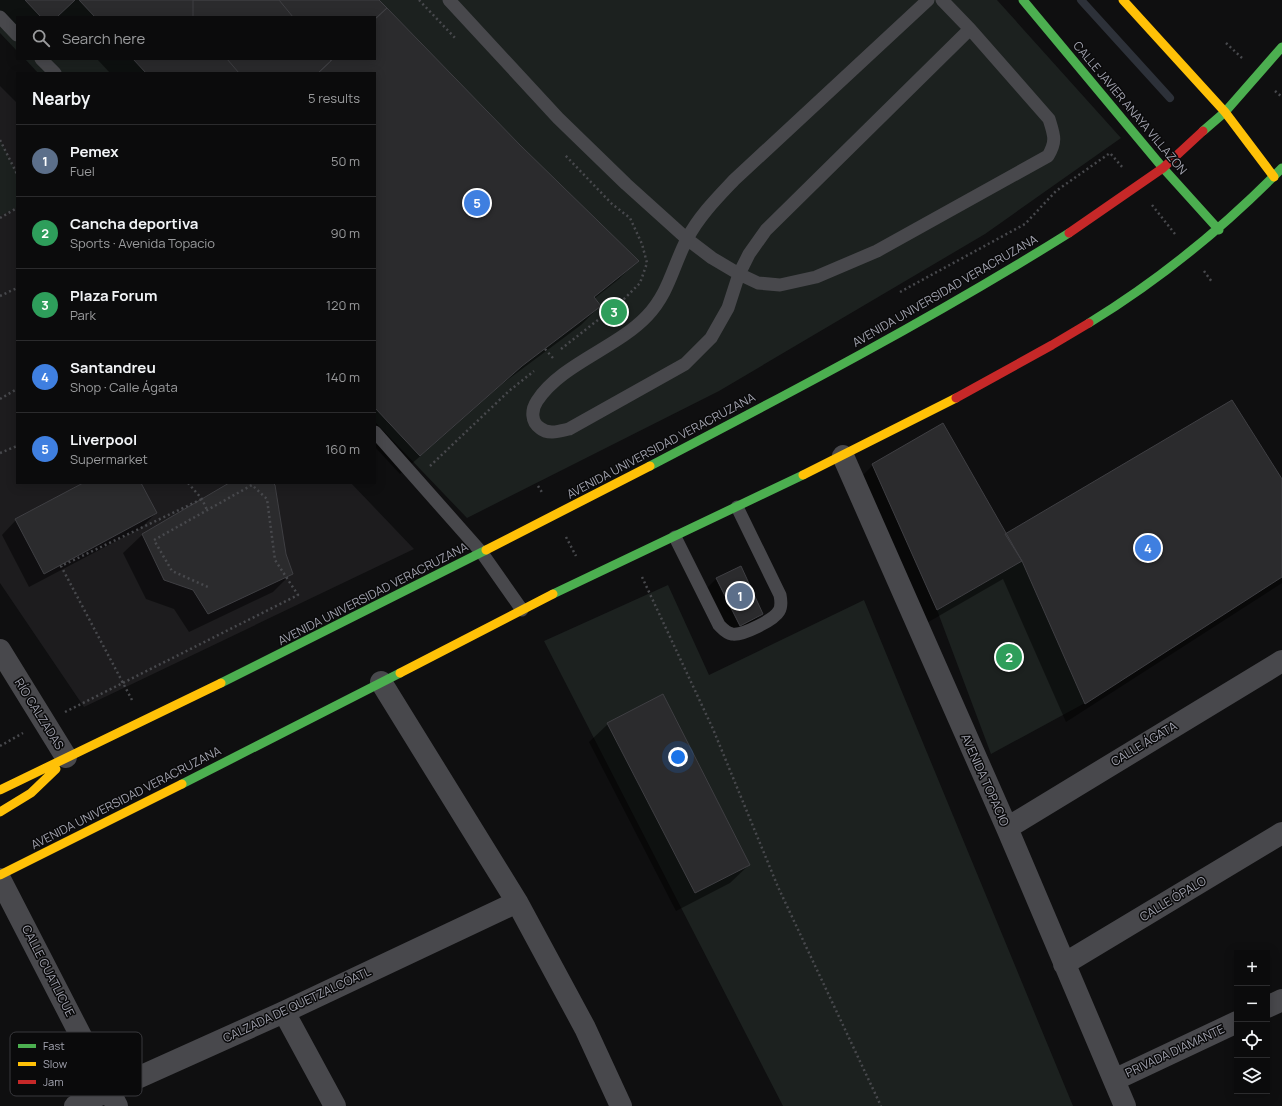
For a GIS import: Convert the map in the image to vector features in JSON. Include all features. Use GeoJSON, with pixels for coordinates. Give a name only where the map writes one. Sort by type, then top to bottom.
{"type":"FeatureCollection","features":[{"type":"Feature","properties":{"kind":"main road","name":"CALLE JAVIER ANAYA VILLAZON"},"geometry":{"type":"LineString","coordinates":[[1023,0],[1163,168],[1219,230]]}},
{"type":"Feature","properties":{"kind":"main road"},"geometry":{"type":"LineString","coordinates":[[1123,0],[1279,174]]}},
{"type":"Feature","properties":{"kind":"main road","name":"AVENIDA UNIVERSIDAD VERACRUZANA"},"geometry":{"type":"LineString","coordinates":[[0,790],[66,757],[144,721],[482,553],[742,418],[897,335],[1014,267],[1081,225],[1163,168],[1225,112],[1282,47]]}},
{"type":"Feature","properties":{"kind":"main road","name":"AVENIDA UNIVERSIDAD VERACRUZANA"},"geometry":{"type":"LineString","coordinates":[[0,875],[522,610],[843,456],[959,397],[1069,335],[1128,297],[1219,230],[1279,174]]}},
{"type":"Feature","properties":{"kind":"main road"},"geometry":{"type":"LineString","coordinates":[[0,812],[31,793],[50,777],[66,757]]}},
{"type":"Feature","properties":{"kind":"street","name":"AVENIDA TOPACIO"},"geometry":{"type":"LineString","coordinates":[[843,456],[1006,828],[1125,1106]]}},
{"type":"Feature","properties":{"kind":"street","name":"RÍO CALZADAS"},"geometry":{"type":"LineString","coordinates":[[0,650],[66,757]]}},
{"type":"Feature","properties":{"kind":"street","name":"CALLE ÁGATA"},"geometry":{"type":"LineString","coordinates":[[1006,828],[1282,661]]}},
{"type":"Feature","properties":{"kind":"street"},"geometry":{"type":"LineString","coordinates":[[381,682],[517,902],[585,1028],[622,1106]]}},
{"type":"Feature","properties":{"kind":"street","name":"CALLE ÓPALO"},"geometry":{"type":"LineString","coordinates":[[1064,964],[1282,833]]}},
{"type":"Feature","properties":{"kind":"street","name":"CALLE CUATLICUE"},"geometry":{"type":"LineString","coordinates":[[0,879],[79,1032]]}},
{"type":"Feature","properties":{"kind":"street","name":"CALZADA DE QUETZALCÓATL"},"geometry":{"type":"LineString","coordinates":[[142,1083],[284,1012],[517,902]]}},
{"type":"Feature","properties":{"kind":"street"},"geometry":{"type":"LineString","coordinates":[[1270,1006],[1282,1000]]}},
{"type":"Feature","properties":{"kind":"street"},"geometry":{"type":"LineString","coordinates":[[284,1012],[335,1106]]}},
{"type":"Feature","properties":{"kind":"street","name":"PRIVADA DIAMANTE"},"geometry":{"type":"LineString","coordinates":[[1114,1080],[1234,1023]]}},
{"type":"Feature","properties":{"kind":"street","name":"CALZADA DE QUETZALCÓATL"},"geometry":{"type":"LineString","coordinates":[[75,1106],[113,1098]]}},
{"type":"Feature","properties":{"kind":"lane"},"geometry":{"type":"LineString","coordinates":[[449,0],[558,118],[687,239],[712,258],[739,274],[758,282],[780,285],[816,277],[877,251],[1048,156],[1054,145],[1054,134],[1049,119],[970,29],[942,0]]}},
{"type":"Feature","properties":{"kind":"lane"},"geometry":{"type":"LineString","coordinates":[[928,0],[734,180],[707,208],[687,239],[663,296],[646,317],[622,336],[552,384],[537,401],[533,411],[534,421],[540,429],[552,432],[569,429],[684,364],[711,338],[728,308],[739,274],[749,254],[766,230],[970,29]]}},
{"type":"Feature","properties":{"kind":"lane"},"geometry":{"type":"LineString","coordinates":[[0,17],[16,34]]}},
{"type":"Feature","properties":{"kind":"lane"},"geometry":{"type":"LineString","coordinates":[[42,60],[54,72]]}},
{"type":"Feature","properties":{"kind":"lane"},"geometry":{"type":"LineString","coordinates":[[376,433],[482,553],[522,610]]}},
{"type":"Feature","properties":{"kind":"lane"},"geometry":{"type":"LineString","coordinates":[[675,537],[719,625],[726,632],[733,634],[741,633],[766,621],[772,618],[779,610],[781,603],[780,595],[737,506]]}},
{"type":"Feature","properties":{"kind":"path"},"geometry":{"type":"LineString","coordinates":[[419,0],[456,40]]}},
{"type":"Feature","properties":{"kind":"path"},"geometry":{"type":"LineString","coordinates":[[0,140],[16,172]]}},
{"type":"Feature","properties":{"kind":"path"},"geometry":{"type":"LineString","coordinates":[[546,362],[622,301],[640,283],[647,263],[642,244],[630,218],[612,204],[563,153]]}},
{"type":"Feature","properties":{"kind":"path"},"geometry":{"type":"LineString","coordinates":[[0,218],[16,209]]}},
{"type":"Feature","properties":{"kind":"path"},"geometry":{"type":"LineString","coordinates":[[0,296],[16,288]]}},
{"type":"Feature","properties":{"kind":"path"},"geometry":{"type":"LineString","coordinates":[[416,479],[509,391],[540,367]]}},
{"type":"Feature","properties":{"kind":"path"},"geometry":{"type":"LineString","coordinates":[[0,398],[16,390]]}},
{"type":"Feature","properties":{"kind":"path"},"geometry":{"type":"LineString","coordinates":[[0,453],[16,446]]}},
{"type":"Feature","properties":{"kind":"path"},"geometry":{"type":"LineString","coordinates":[[189,484],[202,499],[207,510]]}},
{"type":"Feature","properties":{"kind":"path"},"geometry":{"type":"LineString","coordinates":[[122,682],[298,596],[275,560],[267,499],[252,485],[154,540],[172,571],[208,587]]}},
{"type":"Feature","properties":{"kind":"path"},"geometry":{"type":"LineString","coordinates":[[538,486],[588,578]]}},
{"type":"Feature","properties":{"kind":"path"},"geometry":{"type":"LineString","coordinates":[[144,721],[122,682],[62,566],[202,499]]}},
{"type":"Feature","properties":{"kind":"path"},"geometry":{"type":"LineString","coordinates":[[632,557],[713,729],[778,887],[881,1106]]}},
{"type":"Feature","properties":{"kind":"shaded area"},"geometry":{"type":"Polygon","coordinates":[[[0,0],[997,0],[1121,138],[985,234],[719,391],[467,518],[376,423],[376,72],[37,72],[26,60],[376,60],[376,16],[16,16],[16,50],[0,33],[0,0]]]}},
{"type":"Feature","properties":{"kind":"shaded area"},"geometry":{"type":"Polygon","coordinates":[[[0,86],[16,102],[16,484],[352,484],[414,549],[84,707],[0,583],[0,86]]]}},
{"type":"Feature","properties":{"kind":"shaded area"},"geometry":{"type":"Polygon","coordinates":[[[0,140],[16,172],[16,208],[0,216],[0,140]]]}},
{"type":"Feature","properties":{"kind":"shaded area"},"geometry":{"type":"Polygon","coordinates":[[[1022,561],[1085,703],[991,754],[937,610],[1022,561]]]}},
{"type":"Feature","properties":{"kind":"shaded area"},"geometry":{"type":"Polygon","coordinates":[[[668,585],[709,675],[864,600],[1073,1106],[783,1106],[544,641],[668,585]]]}},
{"type":"Feature","properties":{"kind":"building"},"geometry":{"type":"Polygon","coordinates":[[[25,0],[75,0],[58,16],[40,16],[25,0]]]}},
{"type":"Feature","properties":{"kind":"building"},"geometry":{"type":"Polygon","coordinates":[[[79,0],[379,0],[387,8],[376,18],[376,16],[94,16],[79,0]]]}},
{"type":"Feature","properties":{"kind":"building"},"geometry":{"type":"Polygon","coordinates":[[[193,0],[279,0],[292,16],[193,16],[193,0]]]}},
{"type":"Feature","properties":{"kind":"building"},"geometry":{"type":"Polygon","coordinates":[[[387,8],[520,145],[639,261],[594,297],[601,306],[522,366],[420,456],[376,409],[376,72],[319,72],[332,60],[376,60],[376,18],[387,8]]]}},
{"type":"Feature","properties":{"kind":"building"},"geometry":{"type":"Polygon","coordinates":[[[134,60],[332,60],[319,72],[145,72],[134,60]]]}},
{"type":"Feature","properties":{"kind":"building"},"geometry":{"type":"Polygon","coordinates":[[[228,60],[331,61],[319,72],[238,72],[228,60]]]}},
{"type":"Feature","properties":{"kind":"building"},"geometry":{"type":"Polygon","coordinates":[[[1232,400],[1282,479],[1282,577],[1085,704],[1022,561],[1005,534],[1232,400]]]}},
{"type":"Feature","properties":{"kind":"building"},"geometry":{"type":"Polygon","coordinates":[[[943,423],[1022,561],[937,610],[872,464],[943,423]]]}},
{"type":"Feature","properties":{"kind":"building"},"geometry":{"type":"Polygon","coordinates":[[[81,484],[142,484],[157,513],[44,574],[15,519],[81,484]]]}},
{"type":"Feature","properties":{"kind":"building"},"geometry":{"type":"Polygon","coordinates":[[[227,484],[274,484],[286,554],[293,574],[208,614],[193,590],[164,580],[142,534],[227,484]]]}},
{"type":"Feature","properties":{"kind":"building"},"geometry":{"type":"Polygon","coordinates":[[[741,566],[763,614],[740,626],[716,578],[741,566]]]}},
{"type":"Feature","properties":{"kind":"building"},"geometry":{"type":"Polygon","coordinates":[[[663,694],[750,865],[695,893],[607,723],[663,694]]]}},
{"type":"Feature","properties":{"kind":"waterway"},"geometry":{"type":"LineString","coordinates":[[1081,0],[1170,98]]}},
{"type":"Feature","properties":{"kind":"traffic: fast"},"geometry":{"type":"LineString","coordinates":[[1023,0],[1163,168],[1219,230]]}},
{"type":"Feature","properties":{"kind":"traffic: fast"},"geometry":{"type":"LineString","coordinates":[[1203,131],[1225,112],[1282,47]]}},
{"type":"Feature","properties":{"kind":"traffic: fast"},"geometry":{"type":"LineString","coordinates":[[1089,323],[1141,289],[1191,251],[1238,211],[1282,168]]}},
{"type":"Feature","properties":{"kind":"traffic: fast"},"geometry":{"type":"LineString","coordinates":[[650,466],[914,325],[1069,233]]}},
{"type":"Feature","properties":{"kind":"traffic: fast"},"geometry":{"type":"LineString","coordinates":[[553,594],[803,475]]}},
{"type":"Feature","properties":{"kind":"traffic: fast"},"geometry":{"type":"LineString","coordinates":[[221,683],[486,550]]}},
{"type":"Feature","properties":{"kind":"traffic: fast"},"geometry":{"type":"LineString","coordinates":[[182,784],[400,673]]}},
{"type":"Feature","properties":{"kind":"traffic: slow"},"geometry":{"type":"LineString","coordinates":[[1123,0],[1225,112],[1274,177]]}},
{"type":"Feature","properties":{"kind":"traffic: slow"},"geometry":{"type":"LineString","coordinates":[[803,475],[956,398]]}},
{"type":"Feature","properties":{"kind":"traffic: slow"},"geometry":{"type":"LineString","coordinates":[[486,550],[650,466]]}},
{"type":"Feature","properties":{"kind":"traffic: slow"},"geometry":{"type":"LineString","coordinates":[[400,673],[553,594]]}},
{"type":"Feature","properties":{"kind":"traffic: slow"},"geometry":{"type":"LineString","coordinates":[[0,790],[221,683]]}},
{"type":"Feature","properties":{"kind":"traffic: slow"},"geometry":{"type":"LineString","coordinates":[[0,812],[31,793],[56,769]]}},
{"type":"Feature","properties":{"kind":"traffic: slow"},"geometry":{"type":"LineString","coordinates":[[0,875],[182,784]]}},
{"type":"Feature","properties":{"kind":"traffic: jam"},"geometry":{"type":"LineString","coordinates":[[1069,233],[1163,168],[1203,131]]}},
{"type":"Feature","properties":{"kind":"traffic: jam"},"geometry":{"type":"LineString","coordinates":[[956,398],[1089,323]]}},
{"type":"Feature","properties":{"kind":"place","name":"Liverpool"},"geometry":{"type":"Point","coordinates":[477,203]}},
{"type":"Feature","properties":{"kind":"place","name":"Plaza Forum"},"geometry":{"type":"Point","coordinates":[614,312]}},
{"type":"Feature","properties":{"kind":"place","name":"Santandreu"},"geometry":{"type":"Point","coordinates":[1148,548]}},
{"type":"Feature","properties":{"kind":"place","name":"Pemex"},"geometry":{"type":"Point","coordinates":[740,596]}},
{"type":"Feature","properties":{"kind":"place","name":"Cancha deportiva"},"geometry":{"type":"Point","coordinates":[1009,657]}}]}
